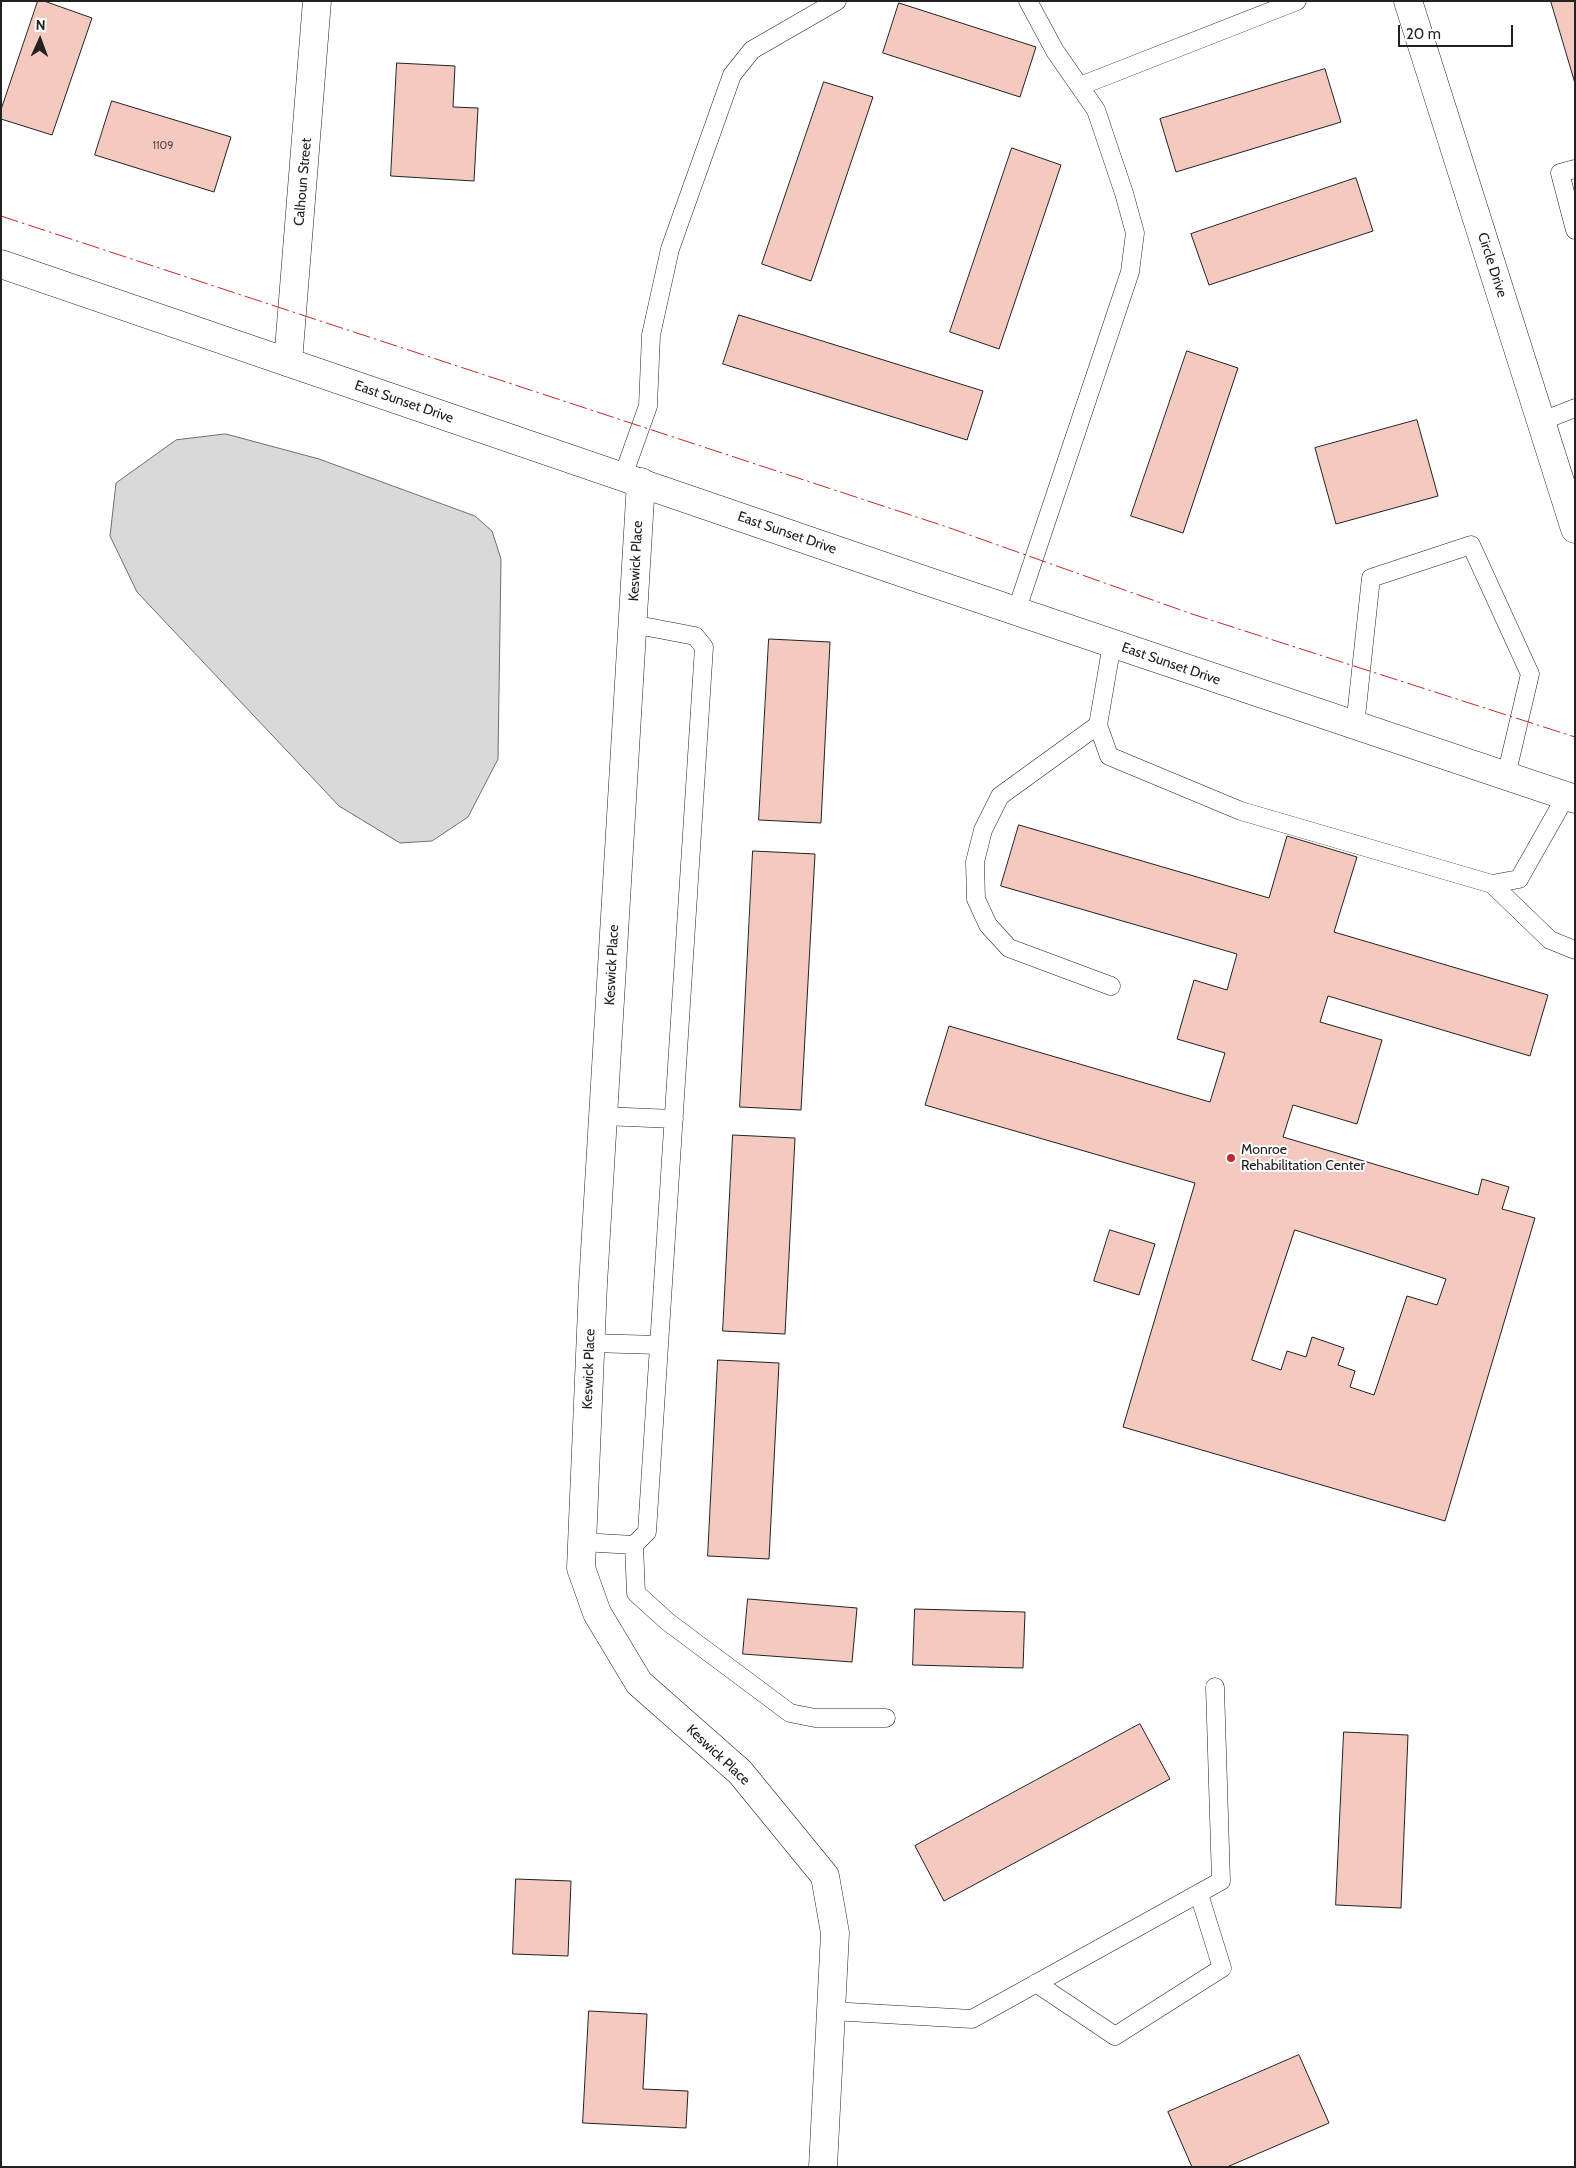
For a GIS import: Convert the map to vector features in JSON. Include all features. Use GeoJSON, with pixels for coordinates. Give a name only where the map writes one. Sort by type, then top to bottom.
{"type":"FeatureCollection","features":[{"type":"Feature","properties":{"kind":"street","name":"Calhoun Street"},"geometry":{"type":"LineString","coordinates":[[288,362],[317,1]]}},
{"type":"Feature","properties":{"kind":"street","name":"Circle Drive"},"geometry":{"type":"LineString","coordinates":[[1408,1],[1575,529]]}},
{"type":"Feature","properties":{"kind":"street","name":"East Sunset Drive"},"geometry":{"type":"LineString","coordinates":[[1,264],[1016,612],[1570,798]]}},
{"type":"Feature","properties":{"kind":"street","name":"Keswick Place"},"geometry":{"type":"LineString","coordinates":[[632,479],[632,624],[590,1343],[580,1568],[597,1613],[639,1683],[740,1772],[825,1876],[835,1933],[824,2167]]}},
{"type":"Feature","properties":{"kind":"lane"},"geometry":{"type":"LineString","coordinates":[[632,479],[648,406],[651,335],[670,249],[732,74],[752,50],[837,1]]}},
{"type":"Feature","properties":{"kind":"lane"},"geometry":{"type":"LineString","coordinates":[[1016,612],[1130,272],[1135,232],[1096,110],[1056,51],[1028,1]]}},
{"type":"Feature","properties":{"kind":"lane"},"geometry":{"type":"LineString","coordinates":[[1080,86],[1297,1]]}},
{"type":"Feature","properties":{"kind":"lane"},"geometry":{"type":"LineString","coordinates":[[1575,169],[1560,173],[1575,230]]}},
{"type":"Feature","properties":{"kind":"lane"},"geometry":{"type":"LineString","coordinates":[[1542,421],[1575,408]]}},
{"type":"Feature","properties":{"kind":"lane"},"geometry":{"type":"LineString","coordinates":[[1355,726],[1372,578],[1471,546],[1530,674],[1506,776]]}},
{"type":"Feature","properties":{"kind":"lane"},"geometry":{"type":"LineString","coordinates":[[632,624],[695,636],[704,647],[647,1532],[634,1545],[636,1593],[668,1622],[790,1713],[815,1718],[886,1718]]}},
{"type":"Feature","properties":{"kind":"lane"},"geometry":{"type":"LineString","coordinates":[[1112,644],[1098,725],[1109,756],[1241,811],[1492,884],[1519,879],[1570,798]]}},
{"type":"Feature","properties":{"kind":"lane"},"geometry":{"type":"LineString","coordinates":[[1098,725],[1000,796],[983,830],[975,862],[976,899],[988,925],[1010,948],[1111,986]]}},
{"type":"Feature","properties":{"kind":"lane"},"geometry":{"type":"LineString","coordinates":[[1492,884],[1550,940],[1575,950]]}},
{"type":"Feature","properties":{"kind":"lane"},"geometry":{"type":"LineString","coordinates":[[603,1116],[674,1119]]}},
{"type":"Feature","properties":{"kind":"lane"},"geometry":{"type":"LineString","coordinates":[[590,1343],[659,1345]]}},
{"type":"Feature","properties":{"kind":"lane"},"geometry":{"type":"LineString","coordinates":[[581,1542],[634,1545]]}},
{"type":"Feature","properties":{"kind":"lane"},"geometry":{"type":"LineString","coordinates":[[831,2011],[972,2019],[1221,1881],[1215,1687]]}},
{"type":"Feature","properties":{"kind":"lane"},"geometry":{"type":"LineString","coordinates":[[1036,1983],[1115,2036],[1222,1968],[1199,1894]]}},
{"type":"Feature","properties":{"kind":"shaded area"},"geometry":{"type":"Polygon","coordinates":[[[226,434],[319,459],[475,516],[492,531],[501,559],[498,759],[468,817],[432,841],[400,843],[339,806],[137,592],[110,536],[116,483],[176,440],[226,434]]]}},
{"type":"Feature","properties":{"kind":"building"},"geometry":{"type":"Polygon","coordinates":[[[38,1],[44,1],[92,18],[52,135],[1,119],[1,110],[38,1]]]}},
{"type":"Feature","properties":{"kind":"building"},"geometry":{"type":"Polygon","coordinates":[[[1551,1],[1575,1],[1575,83],[1551,1]]]}},
{"type":"Feature","properties":{"kind":"building"},"geometry":{"type":"Polygon","coordinates":[[[899,3],[1036,47],[1020,97],[883,53],[899,3]]]}},
{"type":"Feature","properties":{"kind":"building"},"geometry":{"type":"Polygon","coordinates":[[[397,63],[455,66],[453,107],[478,108],[474,181],[391,176],[397,63]]]}},
{"type":"Feature","properties":{"kind":"building"},"geometry":{"type":"Polygon","coordinates":[[[1325,69],[1341,122],[1176,172],[1160,119],[1325,69]]]}},
{"type":"Feature","properties":{"kind":"building"},"geometry":{"type":"Polygon","coordinates":[[[824,82],[873,97],[811,281],[762,264],[824,82]]]}},
{"type":"Feature","properties":{"kind":"building"},"geometry":{"type":"Polygon","coordinates":[[[112,101],[231,137],[214,192],[95,155],[112,101]]]}},
{"type":"Feature","properties":{"kind":"building"},"geometry":{"type":"Polygon","coordinates":[[[1012,148],[1061,165],[999,349],[950,332],[1012,148]]]}},
{"type":"Feature","properties":{"kind":"building"},"geometry":{"type":"Polygon","coordinates":[[[1356,178],[1373,231],[1209,285],[1191,234],[1356,178]]]}},
{"type":"Feature","properties":{"kind":"building"},"geometry":{"type":"Polygon","coordinates":[[[739,315],[983,391],[967,440],[723,364],[739,315]]]}},
{"type":"Feature","properties":{"kind":"building"},"geometry":{"type":"Polygon","coordinates":[[[1187,351],[1238,368],[1183,533],[1131,516],[1187,351]]]}},
{"type":"Feature","properties":{"kind":"building"},"geometry":{"type":"Polygon","coordinates":[[[1417,420],[1438,496],[1336,524],[1315,448],[1417,420]]]}},
{"type":"Feature","properties":{"kind":"building"},"geometry":{"type":"Polygon","coordinates":[[[769,639],[830,642],[821,823],[759,820],[769,639]]]}},
{"type":"Feature","properties":{"kind":"building","name":"Monroe Rehabilitation Center"},"geometry":{"type":"Polygon","coordinates":[[[1019,825],[1269,898],[1287,836],[1357,857],[1334,932],[1548,995],[1530,1056],[1328,996],[1320,1022],[1382,1040],[1357,1124],[1293,1105],[1283,1137],[1478,1195],[1482,1179],[1509,1187],[1502,1209],[1535,1218],[1445,1521],[1123,1427],[1195,1183],[925,1105],[949,1026],[1210,1102],[1225,1053],[1177,1039],[1194,980],[1227,990],[1237,954],[1001,886],[1019,825]],[[1295,1230],[1252,1360],[1281,1370],[1287,1351],[1306,1357],[1312,1337],[1344,1348],[1338,1365],[1355,1371],[1350,1387],[1374,1395],[1407,1296],[1437,1305],[1446,1279],[1295,1230]]]}},
{"type":"Feature","properties":{"kind":"building"},"geometry":{"type":"Polygon","coordinates":[[[753,851],[815,854],[801,1110],[740,1107],[753,851]]]}},
{"type":"Feature","properties":{"kind":"building"},"geometry":{"type":"Polygon","coordinates":[[[733,1135],[795,1138],[785,1334],[723,1331],[733,1135]]]}},
{"type":"Feature","properties":{"kind":"building"},"geometry":{"type":"Polygon","coordinates":[[[1110,1230],[1155,1244],[1139,1295],[1094,1281],[1110,1230]]]}},
{"type":"Feature","properties":{"kind":"building"},"geometry":{"type":"Polygon","coordinates":[[[718,1360],[779,1363],[769,1559],[708,1556],[718,1360]]]}},
{"type":"Feature","properties":{"kind":"building"},"geometry":{"type":"Polygon","coordinates":[[[748,1599],[857,1608],[852,1662],[743,1654],[748,1599]]]}},
{"type":"Feature","properties":{"kind":"building"},"geometry":{"type":"Polygon","coordinates":[[[915,1609],[1025,1612],[1023,1668],[913,1665],[915,1609]]]}},
{"type":"Feature","properties":{"kind":"building"},"geometry":{"type":"Polygon","coordinates":[[[1140,1724],[1170,1779],[944,1901],[915,1846],[1140,1724]]]}},
{"type":"Feature","properties":{"kind":"building"},"geometry":{"type":"Polygon","coordinates":[[[1344,1732],[1408,1735],[1401,1908],[1336,1905],[1344,1732]]]}},
{"type":"Feature","properties":{"kind":"building"},"geometry":{"type":"Polygon","coordinates":[[[516,1879],[571,1881],[568,1956],[513,1954],[516,1879]]]}},
{"type":"Feature","properties":{"kind":"building"},"geometry":{"type":"Polygon","coordinates":[[[589,2011],[647,2014],[643,2089],[688,2091],[686,2128],[583,2123],[589,2011]]]}},
{"type":"Feature","properties":{"kind":"building"},"geometry":{"type":"Polygon","coordinates":[[[1299,2055],[1329,2123],[1227,2167],[1192,2167],[1168,2112],[1299,2055]]]}},
{"type":"Feature","properties":{"kind":"power"},"geometry":{"type":"LineString","coordinates":[[1,216],[947,527],[1192,614],[1575,737]]}},
{"type":"Feature","properties":{"kind":"place","name":"Monroe Rehabilitation Center"},"geometry":{"type":"Point","coordinates":[1231,1158]}}]}
